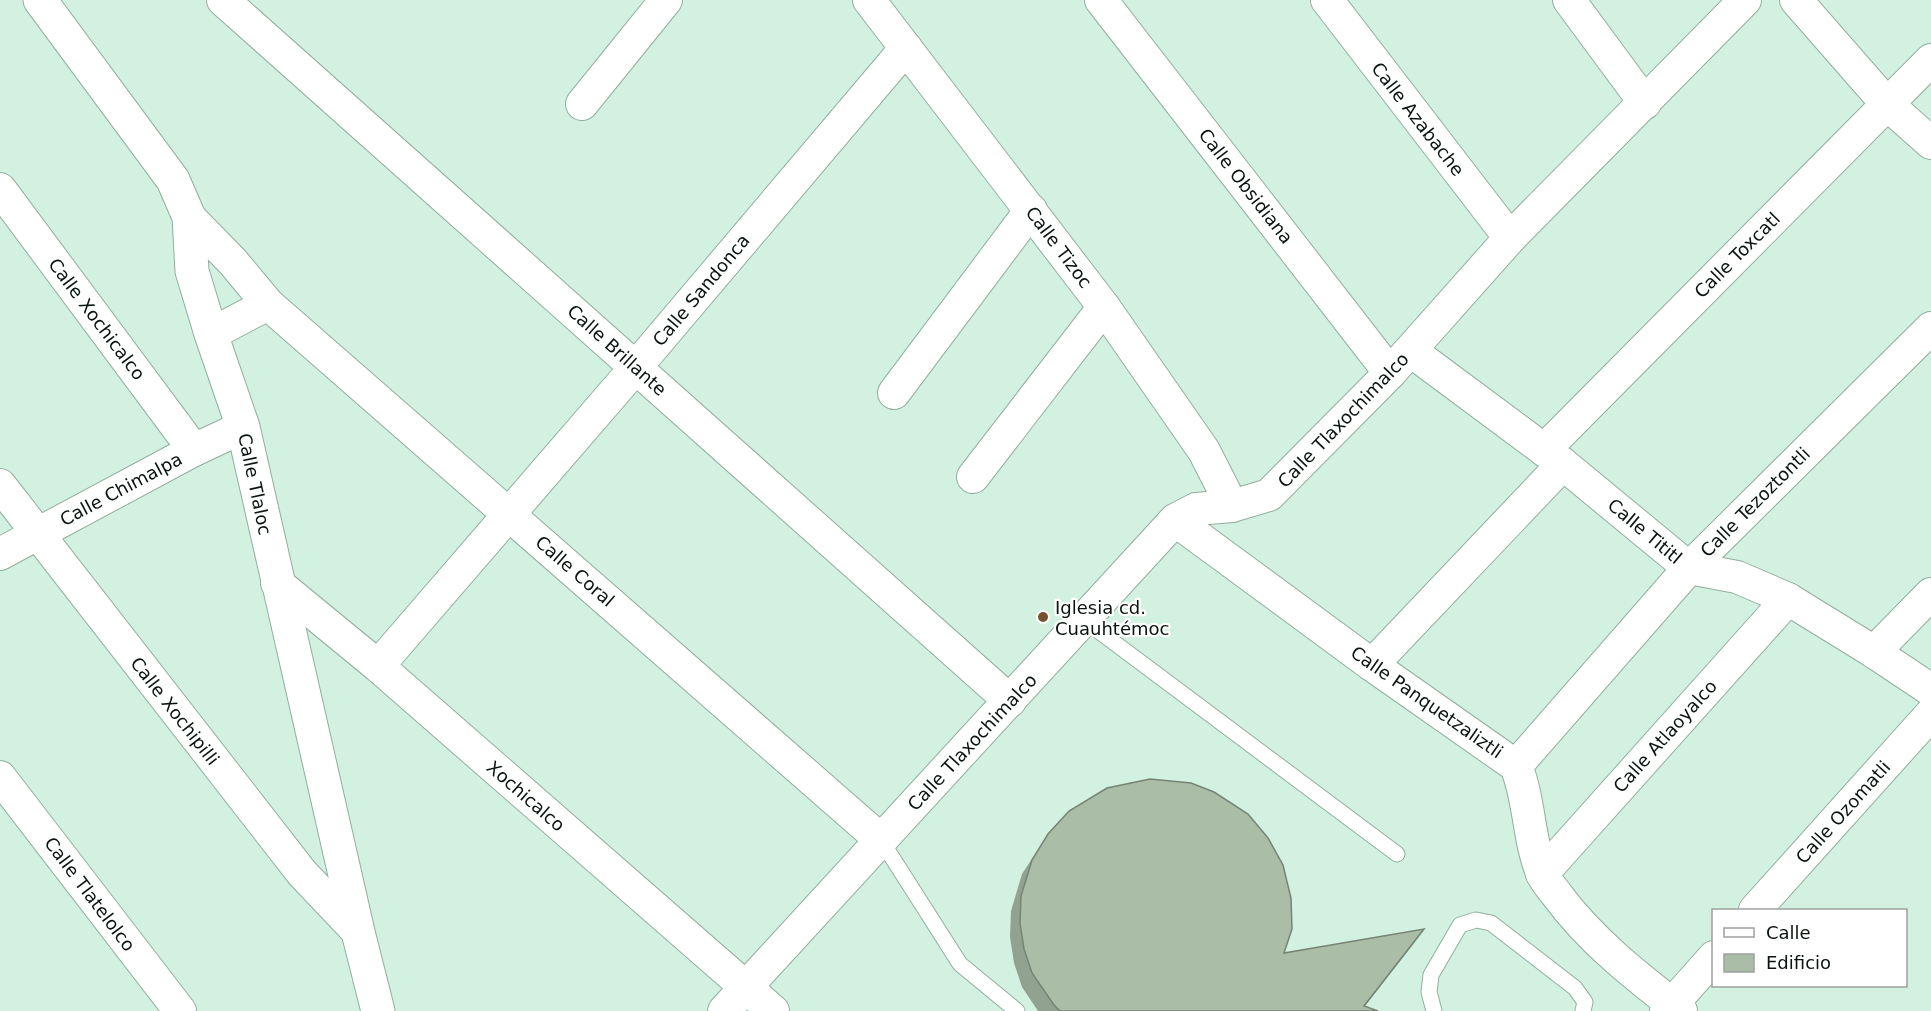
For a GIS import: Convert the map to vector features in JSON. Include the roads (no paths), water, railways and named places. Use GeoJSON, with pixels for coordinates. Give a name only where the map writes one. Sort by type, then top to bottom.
{"type":"FeatureCollection","features":[{"type":"Feature","properties":{"kind":"street","name":"Calle Tlaloc"},"geometry":{"type":"LineString","coordinates":[[40,0],[173,180],[189,218],[192,271],[243,427],[277,583],[378,1011]]}},
{"type":"Feature","properties":{"kind":"street","name":"Calle Brillante"},"geometry":{"type":"LineString","coordinates":[[224,0],[1010,701]]}},
{"type":"Feature","properties":{"kind":"street"},"geometry":{"type":"LineString","coordinates":[[582,104],[666,0]]}},
{"type":"Feature","properties":{"kind":"street","name":"Calle Tizoc"},"geometry":{"type":"LineString","coordinates":[[869,0],[1104,307],[1204,451],[1232,506]]}},
{"type":"Feature","properties":{"kind":"street","name":"Calle Obsidiana"},"geometry":{"type":"LineString","coordinates":[[1101,0],[1400,362]]}},
{"type":"Feature","properties":{"kind":"street","name":"Calle Azabache"},"geometry":{"type":"LineString","coordinates":[[1327,0],[1510,238]]}},
{"type":"Feature","properties":{"kind":"street"},"geometry":{"type":"LineString","coordinates":[[1569,0],[1645,103]]}},
{"type":"Feature","properties":{"kind":"street","name":"Calle Tlaxochimalco"},"geometry":{"type":"LineString","coordinates":[[724,1011],[1175,520],[1196,509],[1232,506],[1269,495],[1400,362],[1510,238],[1745,0]]}},
{"type":"Feature","properties":{"kind":"street"},"geometry":{"type":"LineString","coordinates":[[1796,0],[1887,104],[1931,142]]}},
{"type":"Feature","properties":{"kind":"street","name":"Calle Sandonca"},"geometry":{"type":"LineString","coordinates":[[378,666],[508,512],[636,367],[906,48]]}},
{"type":"Feature","properties":{"kind":"street","name":"Calle Toxcatl"},"geometry":{"type":"LineString","coordinates":[[1372,665],[1554,457],[1931,60]]}},
{"type":"Feature","properties":{"kind":"street","name":"Calle Xochicalco"},"geometry":{"type":"LineString","coordinates":[[0,189],[194,450]]}},
{"type":"Feature","properties":{"kind":"street"},"geometry":{"type":"LineString","coordinates":[[894,393],[1031,210]]}},
{"type":"Feature","properties":{"kind":"street","name":"Calle Coral"},"geometry":{"type":"LineString","coordinates":[[189,218],[233,262],[268,304],[881,840]]}},
{"type":"Feature","properties":{"kind":"street"},"geometry":{"type":"LineString","coordinates":[[211,334],[268,304]]}},
{"type":"Feature","properties":{"kind":"street"},"geometry":{"type":"LineString","coordinates":[[974,477],[1104,307]]}},
{"type":"Feature","properties":{"kind":"street","name":"Calle Tezoztontli"},"geometry":{"type":"LineString","coordinates":[[1516,766],[1689,568],[1931,328]]}},
{"type":"Feature","properties":{"kind":"street","name":"Calle Tititl"},"geometry":{"type":"LineString","coordinates":[[1400,362],[1554,457],[1689,568],[1737,577],[1788,599],[1931,690]]}},
{"type":"Feature","properties":{"kind":"street","name":"Calle Chimalpa"},"geometry":{"type":"LineString","coordinates":[[0,554],[194,450],[243,427]]}},
{"type":"Feature","properties":{"kind":"street","name":"Calle Xochipilli"},"geometry":{"type":"LineString","coordinates":[[0,485],[302,873],[358,932]]}},
{"type":"Feature","properties":{"kind":"street","name":"Calle Panquetzaliztli"},"geometry":{"type":"LineString","coordinates":[[1175,520],[1372,665],[1516,766],[1524,785],[1530,828],[1542,874],[1573,916],[1604,949],[1673,1008]]}},
{"type":"Feature","properties":{"kind":"street","name":"Xochicalco"},"geometry":{"type":"LineString","coordinates":[[277,583],[378,666],[773,1011]]}},
{"type":"Feature","properties":{"kind":"street"},"geometry":{"type":"LineString","coordinates":[[1874,652],[1931,594]]}},
{"type":"Feature","properties":{"kind":"street","name":"Calle Atlaoyalco"},"geometry":{"type":"LineString","coordinates":[[1542,874],[1788,599]]}},
{"type":"Feature","properties":{"kind":"street","name":"Calle Ozomatli"},"geometry":{"type":"LineString","coordinates":[[1756,909],[1931,714]]}},
{"type":"Feature","properties":{"kind":"street","name":"Calle Tlatelolco"},"geometry":{"type":"LineString","coordinates":[[0,777],[180,1011]]}},
{"type":"Feature","properties":{"kind":"street"},"geometry":{"type":"LineString","coordinates":[[1673,1008],[1712,958]]}},
{"type":"Feature","properties":{"kind":"lane"},"geometry":{"type":"LineString","coordinates":[[1084,620],[1397,854]]}},
{"type":"Feature","properties":{"kind":"lane"},"geometry":{"type":"LineString","coordinates":[[881,840],[960,964],[1017,1011]]}},
{"type":"Feature","properties":{"kind":"lane"},"geometry":{"type":"LineString","coordinates":[[1434,1011],[1429,992],[1431,975],[1460,925],[1476,920],[1491,923],[1575,988],[1585,1002],[1583,1011]]}},
{"type":"Feature","properties":{"kind":"place","name":"Iglesia cd. Cuauhtémoc"},"geometry":{"type":"Point","coordinates":[1043,617]}}]}
